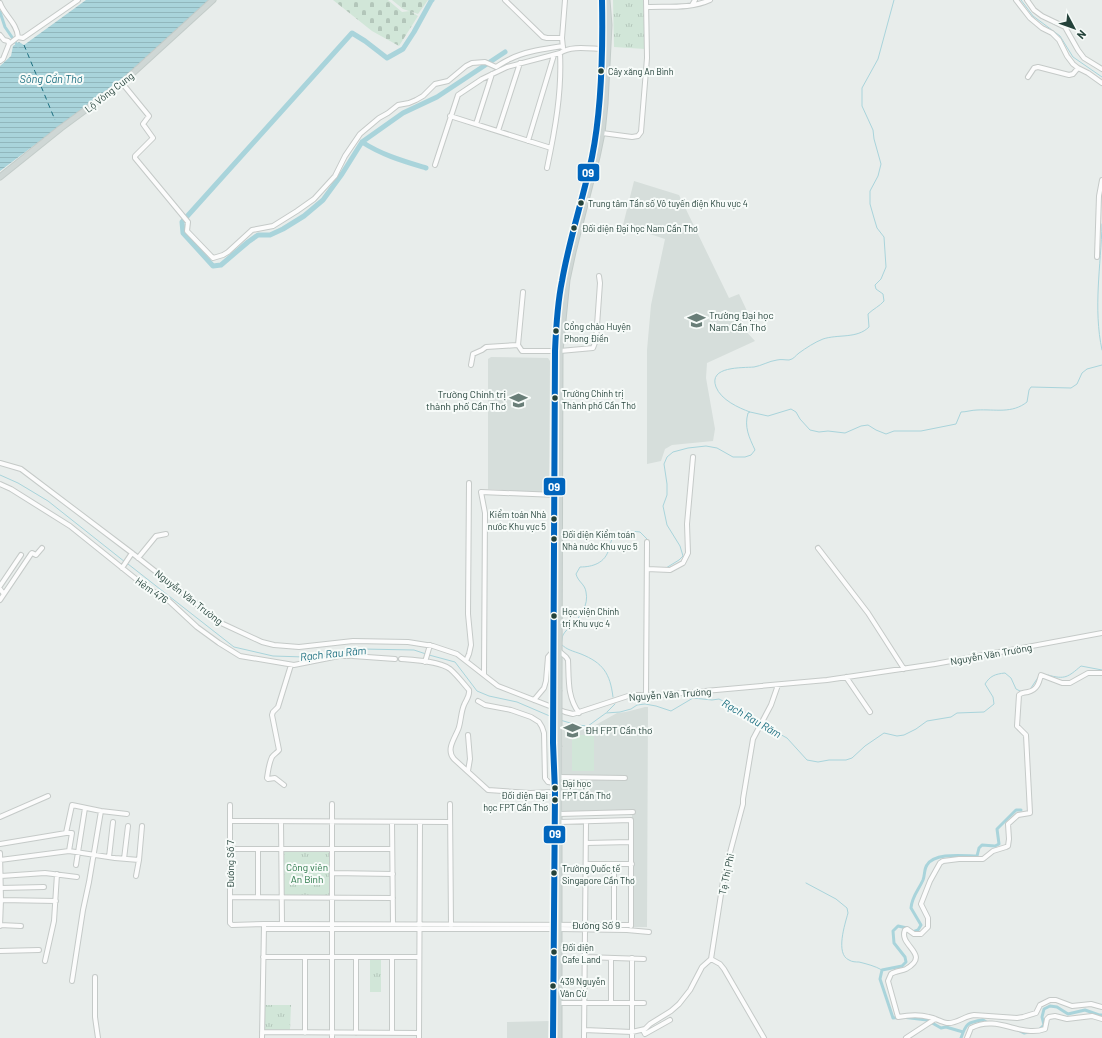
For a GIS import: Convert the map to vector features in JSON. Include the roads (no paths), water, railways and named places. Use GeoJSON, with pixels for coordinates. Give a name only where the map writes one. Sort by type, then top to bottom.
{"type":"FeatureCollection","features":[{"type":"Feature","properties":{"kind":"main road","name":"Lộ Vòng Cung"},"geometry":{"type":"LineString","coordinates":[[0,177],[61,128],[122,83],[213,0]]}},
{"type":"Feature","properties":{"kind":"main road"},"geometry":{"type":"LineString","coordinates":[[602,0],[606,49]]}},
{"type":"Feature","properties":{"kind":"main road"},"geometry":{"type":"LineString","coordinates":[[595,157],[602,104],[609,25],[607,0]]}},
{"type":"Feature","properties":{"kind":"main road"},"geometry":{"type":"LineString","coordinates":[[553,1038],[554,927],[557,822],[559,814],[559,690],[557,651],[554,434],[558,304],[602,133],[602,104]]}},
{"type":"Feature","properties":{"kind":"main road"},"geometry":{"type":"LineString","coordinates":[[556,495],[560,434],[557,351]]}},
{"type":"Feature","properties":{"kind":"main road"},"geometry":{"type":"LineString","coordinates":[[554,434],[560,434]]}},
{"type":"Feature","properties":{"kind":"main road"},"geometry":{"type":"LineString","coordinates":[[557,651],[554,687],[553,743],[560,927],[559,1038]]}},
{"type":"Feature","properties":{"kind":"main road"},"geometry":{"type":"LineString","coordinates":[[553,1003],[559,1003]]}},
{"type":"Feature","properties":{"kind":"street"},"geometry":{"type":"LineString","coordinates":[[0,61],[3,59],[10,43],[18,37],[23,38],[78,0]]}},
{"type":"Feature","properties":{"kind":"street"},"geometry":{"type":"LineString","coordinates":[[505,0],[543,37],[562,38]]}},
{"type":"Feature","properties":{"kind":"street"},"geometry":{"type":"LineString","coordinates":[[547,168],[561,82],[565,0]]}},
{"type":"Feature","properties":{"kind":"street"},"geometry":{"type":"LineString","coordinates":[[602,133],[636,137],[641,132],[647,58],[646,0]]}},
{"type":"Feature","properties":{"kind":"street"},"geometry":{"type":"LineString","coordinates":[[692,5],[695,0]]}},
{"type":"Feature","properties":{"kind":"street"},"geometry":{"type":"LineString","coordinates":[[647,7],[692,5],[704,3],[710,0]]}},
{"type":"Feature","properties":{"kind":"street"},"geometry":{"type":"LineString","coordinates":[[1016,0],[1023,11],[1030,18],[1042,28],[1054,34],[1073,64],[1102,83]]}},
{"type":"Feature","properties":{"kind":"street"},"geometry":{"type":"LineString","coordinates":[[1027,0],[1034,10],[1042,16],[1065,27],[1084,58],[1102,69]]}},
{"type":"Feature","properties":{"kind":"street"},"geometry":{"type":"LineString","coordinates":[[0,3],[2,9],[12,20],[18,33],[18,37]]}},
{"type":"Feature","properties":{"kind":"street"},"geometry":{"type":"LineString","coordinates":[[0,35],[4,40],[10,43]]}},
{"type":"Feature","properties":{"kind":"street"},"geometry":{"type":"LineString","coordinates":[[122,83],[149,116],[143,124],[153,138],[135,157],[188,222],[186,231],[210,257],[213,258],[223,255],[247,233],[256,229],[273,226],[314,199],[335,176],[345,156],[360,134],[398,105],[409,103],[423,96],[432,86],[437,83],[448,81],[468,64],[474,62],[485,62],[497,66],[511,58],[530,52],[570,49],[606,49]]}},
{"type":"Feature","properties":{"kind":"street"},"geometry":{"type":"LineString","coordinates":[[435,165],[458,95],[492,74],[507,67],[554,55],[562,50]]}},
{"type":"Feature","properties":{"kind":"street"},"geometry":{"type":"LineString","coordinates":[[528,141],[554,55]]}},
{"type":"Feature","properties":{"kind":"street"},"geometry":{"type":"LineString","coordinates":[[498,131],[520,63]]}},
{"type":"Feature","properties":{"kind":"street"},"geometry":{"type":"LineString","coordinates":[[1028,77],[1034,68],[1038,67],[1069,75],[1073,74],[1078,68]]}},
{"type":"Feature","properties":{"kind":"street"},"geometry":{"type":"LineString","coordinates":[[476,124],[492,74]]}},
{"type":"Feature","properties":{"kind":"street"},"geometry":{"type":"LineString","coordinates":[[450,116],[551,148]]}},
{"type":"Feature","properties":{"kind":"street"},"geometry":{"type":"LineString","coordinates":[[1097,257],[1099,196],[1102,180]]}},
{"type":"Feature","properties":{"kind":"street"},"geometry":{"type":"LineString","coordinates":[[523,292],[518,345],[519,348],[524,352],[588,349],[594,347],[596,340],[600,283],[599,276]]}},
{"type":"Feature","properties":{"kind":"street"},"geometry":{"type":"LineString","coordinates":[[471,365],[473,354],[486,347],[518,345]]}},
{"type":"Feature","properties":{"kind":"street"},"geometry":{"type":"LineString","coordinates":[[647,569],[670,570],[683,562],[688,553],[687,524],[693,457]]}},
{"type":"Feature","properties":{"kind":"street","name":"Nguyễn Văn Trường"},"geometry":{"type":"LineString","coordinates":[[0,463],[21,470],[221,623],[262,642],[274,645],[299,647],[353,641],[408,642],[457,654],[498,686],[573,714],[631,695],[660,695],[778,685],[846,677],[904,669],[1102,633]]}},
{"type":"Feature","properties":{"kind":"street"},"geometry":{"type":"LineString","coordinates":[[466,661],[471,646],[468,614],[469,483]]}},
{"type":"Feature","properties":{"kind":"street","name":"Hẻm 476"},"geometry":{"type":"LineString","coordinates":[[0,484],[12,489],[70,526],[146,587],[169,601],[197,627],[240,656],[291,665],[298,665],[339,656],[395,659]]}},
{"type":"Feature","properties":{"kind":"street"},"geometry":{"type":"LineString","coordinates":[[484,674],[485,513],[482,492],[556,495]]}},
{"type":"Feature","properties":{"kind":"street"},"geometry":{"type":"LineString","coordinates":[[138,558],[156,536],[166,534]]}},
{"type":"Feature","properties":{"kind":"street"},"geometry":{"type":"LineString","coordinates":[[646,542],[646,695]]}},
{"type":"Feature","properties":{"kind":"street"},"geometry":{"type":"LineString","coordinates":[[0,600],[31,554],[36,555],[42,548]]}},
{"type":"Feature","properties":{"kind":"street"},"geometry":{"type":"LineString","coordinates":[[818,548],[868,613],[904,669]]}},
{"type":"Feature","properties":{"kind":"street"},"geometry":{"type":"LineString","coordinates":[[122,567],[132,554]]}},
{"type":"Feature","properties":{"kind":"street"},"geometry":{"type":"LineString","coordinates":[[0,586],[21,555]]}},
{"type":"Feature","properties":{"kind":"street"},"geometry":{"type":"LineString","coordinates":[[0,589],[4,594]]}},
{"type":"Feature","properties":{"kind":"street"},"geometry":{"type":"LineString","coordinates":[[425,660],[429,647]]}},
{"type":"Feature","properties":{"kind":"street"},"geometry":{"type":"LineString","coordinates":[[534,700],[544,688],[548,657],[557,651],[568,660],[570,695],[579,713]]}},
{"type":"Feature","properties":{"kind":"street"},"geometry":{"type":"LineString","coordinates":[[401,659],[425,660],[448,668],[470,692],[463,707],[460,726],[451,746],[451,755],[484,788],[490,791],[530,793],[555,792]]}},
{"type":"Feature","properties":{"kind":"street"},"geometry":{"type":"LineString","coordinates":[[284,785],[275,778],[267,778],[270,761],[278,750],[272,715],[280,702],[291,665]]}},
{"type":"Feature","properties":{"kind":"street"},"geometry":{"type":"LineString","coordinates":[[1102,673],[1088,673],[1070,683],[1062,683],[1041,675],[1039,683],[1035,689],[1019,695],[1017,726],[1026,735],[1030,813],[1018,815],[1008,824],[1008,846],[993,851],[983,859],[959,859],[943,861],[940,863],[930,881],[921,904],[928,918],[928,927],[924,932],[917,934],[912,934],[907,929],[904,932],[904,939],[915,952],[916,958],[908,968],[902,971],[894,972],[889,976],[888,981],[898,1017],[915,1015],[928,1016],[948,1023],[959,1021],[969,1016],[1017,1018],[1036,1013],[1040,1005],[1050,1000],[1056,1000],[1072,1006],[1091,1004],[1102,1007]]}},
{"type":"Feature","properties":{"kind":"street"},"geometry":{"type":"LineString","coordinates":[[846,677],[870,712]]}},
{"type":"Feature","properties":{"kind":"street","name":"Tạ Thị Phi"},"geometry":{"type":"LineString","coordinates":[[711,959],[724,875],[743,804],[753,739],[771,705],[778,685]]}},
{"type":"Feature","properties":{"kind":"street"},"geometry":{"type":"LineString","coordinates":[[478,701],[485,705],[518,712],[539,722],[544,733],[545,778],[548,782],[554,783]]}},
{"type":"Feature","properties":{"kind":"street"},"geometry":{"type":"LineString","coordinates":[[468,735],[470,758],[468,771]]}},
{"type":"Feature","properties":{"kind":"street"},"geometry":{"type":"LineString","coordinates":[[559,777],[625,778]]}},
{"type":"Feature","properties":{"kind":"street"},"geometry":{"type":"LineString","coordinates":[[0,817],[48,796]]}},
{"type":"Feature","properties":{"kind":"street"},"geometry":{"type":"LineString","coordinates":[[332,804],[332,1035]]}},
{"type":"Feature","properties":{"kind":"street"},"geometry":{"type":"LineString","coordinates":[[450,804],[451,927]]}},
{"type":"Feature","properties":{"kind":"street"},"geometry":{"type":"LineString","coordinates":[[66,833],[72,805],[126,814]]}},
{"type":"Feature","properties":{"kind":"street","name":"Đường Số 7"},"geometry":{"type":"LineString","coordinates":[[230,805],[230,923],[232,925],[264,926]]}},
{"type":"Feature","properties":{"kind":"street"},"geometry":{"type":"LineString","coordinates":[[76,865],[86,808]]}},
{"type":"Feature","properties":{"kind":"street"},"geometry":{"type":"LineString","coordinates":[[72,980],[101,811]]}},
{"type":"Feature","properties":{"kind":"street"},"geometry":{"type":"LineString","coordinates":[[559,814],[633,812]]}},
{"type":"Feature","properties":{"kind":"street"},"geometry":{"type":"LineString","coordinates":[[557,822],[631,820],[631,930]]}},
{"type":"Feature","properties":{"kind":"street"},"geometry":{"type":"LineString","coordinates":[[109,857],[113,822]]}},
{"type":"Feature","properties":{"kind":"street"},"geometry":{"type":"LineString","coordinates":[[230,822],[450,822]]}},
{"type":"Feature","properties":{"kind":"street"},"geometry":{"type":"LineString","coordinates":[[281,822],[282,924]]}},
{"type":"Feature","properties":{"kind":"street"},"geometry":{"type":"LineString","coordinates":[[392,822],[394,924]]}},
{"type":"Feature","properties":{"kind":"street"},"geometry":{"type":"LineString","coordinates":[[262,1032],[332,1035],[392,1033],[419,1036],[420,822]]}},
{"type":"Feature","properties":{"kind":"street"},"geometry":{"type":"LineString","coordinates":[[584,1038],[586,822]]}},
{"type":"Feature","properties":{"kind":"street"},"geometry":{"type":"LineString","coordinates":[[124,858],[128,826]]}},
{"type":"Feature","properties":{"kind":"street"},"geometry":{"type":"LineString","coordinates":[[136,876],[142,826]]}},
{"type":"Feature","properties":{"kind":"street"},"geometry":{"type":"LineString","coordinates":[[0,844],[72,833],[69,851]]}},
{"type":"Feature","properties":{"kind":"street"},"geometry":{"type":"LineString","coordinates":[[586,843],[631,842]]}},
{"type":"Feature","properties":{"kind":"street"},"geometry":{"type":"LineString","coordinates":[[230,849],[392,849]]}},
{"type":"Feature","properties":{"kind":"street"},"geometry":{"type":"LineString","coordinates":[[258,849],[258,897]]}},
{"type":"Feature","properties":{"kind":"street"},"geometry":{"type":"LineString","coordinates":[[0,860],[69,851],[138,860]]}},
{"type":"Feature","properties":{"kind":"street"},"geometry":{"type":"LineString","coordinates":[[0,853],[0,925],[22,926]]}},
{"type":"Feature","properties":{"kind":"street"},"geometry":{"type":"LineString","coordinates":[[586,864],[632,864]]}},
{"type":"Feature","properties":{"kind":"street"},"geometry":{"type":"LineString","coordinates":[[614,864],[614,925]]}},
{"type":"Feature","properties":{"kind":"street"},"geometry":{"type":"LineString","coordinates":[[1,876],[44,873],[77,877]]}},
{"type":"Feature","properties":{"kind":"street"},"geometry":{"type":"LineString","coordinates":[[332,873],[393,874]]}},
{"type":"Feature","properties":{"kind":"street"},"geometry":{"type":"LineString","coordinates":[[45,961],[54,921],[57,874]]}},
{"type":"Feature","properties":{"kind":"street"},"geometry":{"type":"LineString","coordinates":[[1,891],[44,887]]}},
{"type":"Feature","properties":{"kind":"street"},"geometry":{"type":"LineString","coordinates":[[230,897],[393,898]]}},
{"type":"Feature","properties":{"kind":"street"},"geometry":{"type":"LineString","coordinates":[[1,900],[56,901]]}},
{"type":"Feature","properties":{"kind":"street"},"geometry":{"type":"LineString","coordinates":[[264,926],[282,924],[332,927],[419,924],[451,927]]}},
{"type":"Feature","properties":{"kind":"street","name":"Đường Số 9"},"geometry":{"type":"LineString","coordinates":[[585,927],[631,925]]}},
{"type":"Feature","properties":{"kind":"street"},"geometry":{"type":"LineString","coordinates":[[264,926],[419,929],[451,927],[585,927],[648,932]]}},
{"type":"Feature","properties":{"kind":"street"},"geometry":{"type":"LineString","coordinates":[[262,1038],[264,926]]}},
{"type":"Feature","properties":{"kind":"street"},"geometry":{"type":"LineString","coordinates":[[0,951],[39,950]]}},
{"type":"Feature","properties":{"kind":"street"},"geometry":{"type":"LineString","coordinates":[[263,957],[419,957]]}},
{"type":"Feature","properties":{"kind":"street"},"geometry":{"type":"LineString","coordinates":[[305,957],[305,1033]]}},
{"type":"Feature","properties":{"kind":"street"},"geometry":{"type":"LineString","coordinates":[[356,957],[356,1033]]}},
{"type":"Feature","properties":{"kind":"street"},"geometry":{"type":"LineString","coordinates":[[392,957],[392,1033]]}},
{"type":"Feature","properties":{"kind":"street"},"geometry":{"type":"LineString","coordinates":[[585,957],[644,959]]}},
{"type":"Feature","properties":{"kind":"street"},"geometry":{"type":"LineString","coordinates":[[611,958],[611,1003]]}},
{"type":"Feature","properties":{"kind":"street"},"geometry":{"type":"LineString","coordinates":[[632,958],[632,1038]]}},
{"type":"Feature","properties":{"kind":"street"},"geometry":{"type":"LineString","coordinates":[[584,1030],[632,1032],[643,1030],[679,1004],[690,990],[702,967],[711,959],[724,968],[764,1038]]}},
{"type":"Feature","properties":{"kind":"street"},"geometry":{"type":"LineString","coordinates":[[94,977],[95,1017],[98,1038]]}},
{"type":"Feature","properties":{"kind":"street"},"geometry":{"type":"LineString","coordinates":[[559,1003],[644,1003]]}},
{"type":"Feature","properties":{"kind":"street"},"geometry":{"type":"LineString","coordinates":[[985,1024],[987,1016]]}},
{"type":"Feature","properties":{"kind":"street"},"geometry":{"type":"LineString","coordinates":[[967,1038],[971,1028],[985,1024],[1003,1027],[1026,1035],[1040,1032],[1045,1029],[1047,1019],[1050,1016],[1057,1016],[1066,1019],[1092,1016],[1102,1019]]}},
{"type":"Feature","properties":{"kind":"street"},"geometry":{"type":"LineString","coordinates":[[906,1038],[935,1019]]}},
{"type":"Feature","properties":{"kind":"street"},"geometry":{"type":"LineString","coordinates":[[643,1030],[645,1034],[670,1020]]}},
{"type":"Feature","properties":{"kind":"water","name":"Sông Cần Thơ"},"geometry":{"type":"Polygon","coordinates":[[[86,0],[209,0],[121,80],[0,171],[0,66],[11,56],[13,46],[19,42],[24,45],[86,0]]]}},
{"type":"Feature","properties":{"kind":"waterway"},"geometry":{"type":"LineString","coordinates":[[432,0],[403,49],[387,58],[352,33],[182,222],[183,233],[213,266],[221,265],[258,235],[270,235],[304,216],[323,200],[342,174],[362,142],[403,113],[437,97],[505,52]]}},
{"type":"Feature","properties":{"kind":"waterway"},"geometry":{"type":"LineString","coordinates":[[666,568],[683,556],[680,546],[667,525],[663,506],[667,495],[664,464],[667,457],[673,452],[688,448],[706,446],[717,448],[733,457],[745,457],[751,455],[755,450],[747,427],[747,418],[748,413],[750,412],[726,400],[718,392],[715,380],[717,375],[721,372],[735,368],[754,367],[771,361],[791,360],[808,347],[823,339],[853,335],[864,331],[869,327],[868,314],[884,301],[883,294],[876,289],[875,285],[881,279],[886,267],[884,237],[877,228],[870,204],[870,191],[878,176],[881,164],[873,130],[862,106],[862,88],[878,59],[894,0]]}},
{"type":"Feature","properties":{"kind":"waterway"},"geometry":{"type":"LineString","coordinates":[[1021,0],[1033,16],[1060,36],[1073,57],[1102,77]]}},
{"type":"Feature","properties":{"kind":"waterway"},"geometry":{"type":"LineString","coordinates":[[0,12],[5,27],[18,46]]}},
{"type":"Feature","properties":{"kind":"waterway"},"geometry":{"type":"LineString","coordinates":[[362,142],[385,154],[426,168]]}},
{"type":"Feature","properties":{"kind":"waterway"},"geometry":{"type":"LineString","coordinates":[[1102,224],[1098,287],[1099,334],[1102,350]]}},
{"type":"Feature","properties":{"kind":"waterway"},"geometry":{"type":"LineString","coordinates":[[750,412],[768,416],[791,409],[796,412],[810,430],[819,432],[828,431],[845,433],[861,426],[868,425],[886,434],[894,431],[921,431],[956,424],[961,412],[977,410],[1009,410],[1021,406],[1027,402],[1031,387],[1071,388],[1077,384],[1082,373],[1087,369],[1102,365]]}},
{"type":"Feature","properties":{"kind":"waterway","name":"Rạch Rau Răm"},"geometry":{"type":"LineString","coordinates":[[0,475],[18,483],[48,501],[125,562]]}},
{"type":"Feature","properties":{"kind":"waterway"},"geometry":{"type":"LineString","coordinates":[[613,697],[610,681],[600,665],[589,657],[568,649],[561,644],[564,634],[581,614],[586,602],[587,597],[585,589],[576,574],[580,567],[594,565],[605,558],[613,538],[619,533],[630,531],[640,532],[648,540]]}},
{"type":"Feature","properties":{"kind":"waterway","name":"Rạch Rau Răm"},"geometry":{"type":"LineString","coordinates":[[128,564],[234,647],[273,656],[305,657],[362,649],[414,650],[426,654]]}},
{"type":"Feature","properties":{"kind":"waterway","name":"Rạch Rau Răm"},"geometry":{"type":"LineString","coordinates":[[429,655],[455,662],[477,691],[489,696],[517,702],[552,717]]}},
{"type":"Feature","properties":{"kind":"waterway","name":"Rạch Rau Răm"},"geometry":{"type":"LineString","coordinates":[[1048,675],[1058,677],[1066,676],[1073,673],[1081,666],[1102,670]]}},
{"type":"Feature","properties":{"kind":"waterway","name":"Rạch Rau Răm"},"geometry":{"type":"LineString","coordinates":[[763,725],[787,738],[807,760],[818,762],[829,760],[846,760],[852,758],[865,746],[884,733],[897,736],[904,735],[927,721],[951,717],[957,713],[984,712],[994,704],[993,697],[985,684],[991,677],[996,675],[1005,673],[1011,678],[1016,689],[1022,692]]}},
{"type":"Feature","properties":{"kind":"waterway","name":"Rạch Rau Răm"},"geometry":{"type":"LineString","coordinates":[[1031,688],[1039,676]]}},
{"type":"Feature","properties":{"kind":"waterway","name":"Rạch Rau Răm"},"geometry":{"type":"LineString","coordinates":[[560,720],[577,725],[588,726],[606,713],[620,712],[631,709],[637,705],[645,704],[671,711],[693,698],[712,700],[719,699],[745,712],[760,724]]}},
{"type":"Feature","properties":{"kind":"waterway"},"geometry":{"type":"LineString","coordinates":[[607,712],[615,704]]}},
{"type":"Feature","properties":{"kind":"waterway"},"geometry":{"type":"LineString","coordinates":[[963,1032],[946,1027],[941,1028],[927,1020],[902,1017],[893,1018],[880,979],[882,970],[902,966],[906,962],[905,957],[894,943],[893,931],[898,926],[907,928],[913,932],[918,930],[921,925],[911,908],[914,897],[923,880],[927,865],[936,858],[943,856],[977,856],[979,848],[982,845],[995,846],[999,844],[997,829],[1016,810],[1021,810]]}},
{"type":"Feature","properties":{"kind":"waterway"},"geometry":{"type":"LineString","coordinates":[[806,883],[836,899],[847,908],[848,913],[842,938],[845,957],[851,961],[868,964],[882,970]]}},
{"type":"Feature","properties":{"kind":"waterway"},"geometry":{"type":"LineString","coordinates":[[1040,1029],[1044,1025],[1042,1017],[1044,1009],[1050,1006],[1057,1007],[1068,1014],[1085,1010],[1102,1015]]}},
{"type":"Feature","properties":{"kind":"waterway"},"geometry":{"type":"LineString","coordinates":[[961,1038],[964,1029],[968,1024],[983,1020],[988,1023]]}},
{"type":"Feature","properties":{"kind":"waterway"},"geometry":{"type":"LineString","coordinates":[[1018,1030],[1024,1033],[1029,1032]]}},
{"type":"Feature","properties":{"kind":"place","name":"Cây xăng An Bình"},"geometry":{"type":"Point","coordinates":[601,71]}},
{"type":"Feature","properties":{"kind":"place","name":"Trung tâm Tần số Vô tuyến điện Khu vực 4"},"geometry":{"type":"Point","coordinates":[581,203]}},
{"type":"Feature","properties":{"kind":"place","name":"Đối diện Đại học Nam Cần Thơ"},"geometry":{"type":"Point","coordinates":[574,228]}},
{"type":"Feature","properties":{"kind":"place","name":"Trường Đại học Nam Cần Thơ"},"geometry":{"type":"Point","coordinates":[696,321]}},
{"type":"Feature","properties":{"kind":"place","name":"Cổng chào Huyện Phong Điền"},"geometry":{"type":"Point","coordinates":[556,331]}},
{"type":"Feature","properties":{"kind":"place","name":"Trường Chính trị Thành phố Cần Thơ"},"geometry":{"type":"Point","coordinates":[555,398]}},
{"type":"Feature","properties":{"kind":"place","name":"Trường Chính trị thành phố Cần Thơ"},"geometry":{"type":"Point","coordinates":[519,400]}},
{"type":"Feature","properties":{"kind":"place","name":"Kiểm toán Nhà nước Khu vực 5"},"geometry":{"type":"Point","coordinates":[554,519]}},
{"type":"Feature","properties":{"kind":"place","name":"Đối diện Kiểm toán Nhà nước Khu vực 5"},"geometry":{"type":"Point","coordinates":[554,539]}},
{"type":"Feature","properties":{"kind":"place","name":"Học viện Chính trị Khu vực 4"},"geometry":{"type":"Point","coordinates":[554,616]}},
{"type":"Feature","properties":{"kind":"place","name":"ĐH FPT Cần thơ"},"geometry":{"type":"Point","coordinates":[572,730]}},
{"type":"Feature","properties":{"kind":"place","name":"Đại học FPT Cần Thơ"},"geometry":{"type":"Point","coordinates":[555,788]}},
{"type":"Feature","properties":{"kind":"place","name":"Đối diện Đại học FPT Cần Thơ"},"geometry":{"type":"Point","coordinates":[555,800]}},
{"type":"Feature","properties":{"kind":"place","name":"Trường Quốc tế Singapore Cần Thơ"},"geometry":{"type":"Point","coordinates":[554,873]}},
{"type":"Feature","properties":{"kind":"place","name":"Đối diện Cafe Land"},"geometry":{"type":"Point","coordinates":[554,952]}},
{"type":"Feature","properties":{"kind":"place","name":"439 Nguyễn Văn Cừ"},"geometry":{"type":"Point","coordinates":[553,986]}},
{"type":"Feature","properties":{"kind":"park label","name":"Công viên An Bình"},"geometry":{"type":"Point","coordinates":[307,872]}}]}
